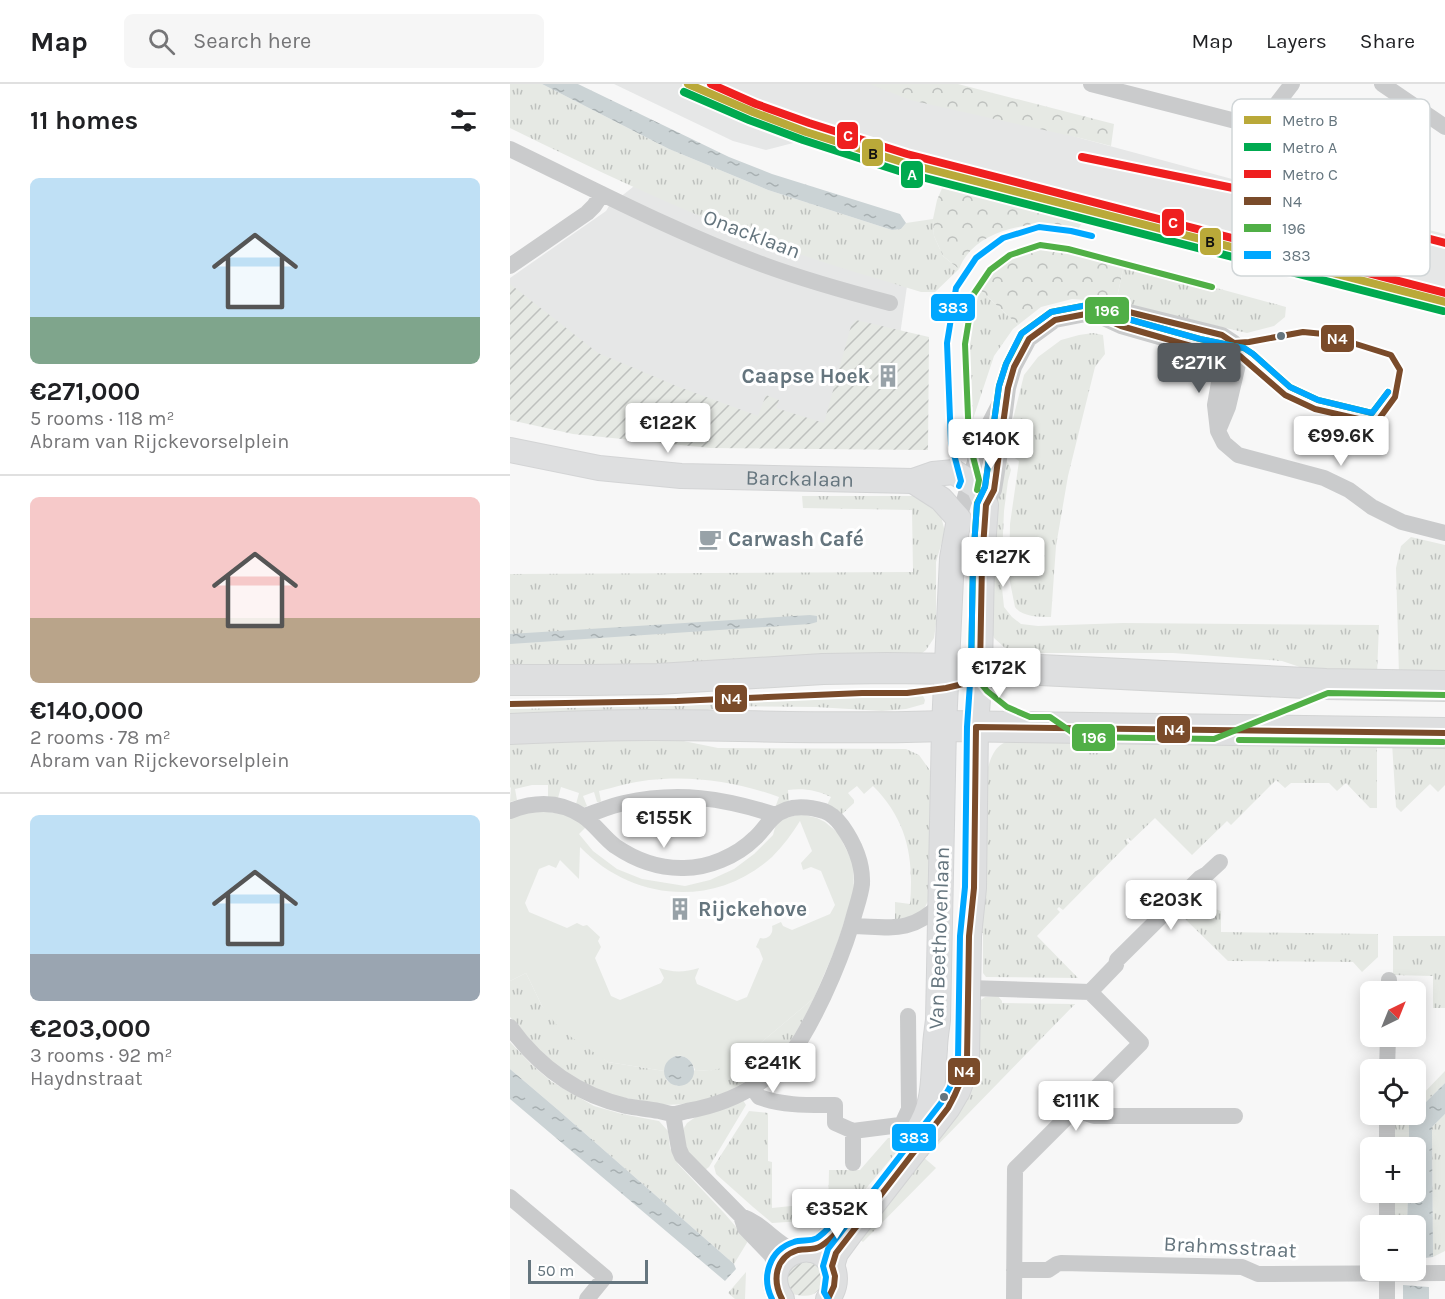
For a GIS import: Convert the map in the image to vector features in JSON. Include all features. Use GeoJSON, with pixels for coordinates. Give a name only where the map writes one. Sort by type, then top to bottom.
{"type":"FeatureCollection","features":[{"type":"Feature","properties":{"kind":"highway"},"geometry":{"type":"LineString","coordinates":[[510,680],[647,679],[823,669],[980,669],[1326,684],[1445,686]]}},
{"type":"Feature","properties":{"kind":"highway"},"geometry":{"type":"LineString","coordinates":[[510,729],[651,725],[831,728],[944,726],[1445,733]]}},
{"type":"Feature","properties":{"kind":"street"},"geometry":{"type":"LineString","coordinates":[[1091,84],[1232,120]]}},
{"type":"Feature","properties":{"kind":"street"},"geometry":{"type":"LineString","coordinates":[[1280,99],[1292,84]]}},
{"type":"Feature","properties":{"kind":"street"},"geometry":{"type":"LineString","coordinates":[[1382,84],[1404,99]]}},
{"type":"Feature","properties":{"kind":"street"},"geometry":{"type":"LineString","coordinates":[[1430,117],[1444,126]]}},
{"type":"Feature","properties":{"kind":"street","name":"Onacklaan"},"geometry":{"type":"LineString","coordinates":[[510,149],[681,231],[764,265],[814,282],[890,303]]}},
{"type":"Feature","properties":{"kind":"street"},"geometry":{"type":"LineString","coordinates":[[510,266],[587,213],[602,194]]}},
{"type":"Feature","properties":{"kind":"street"},"geometry":{"type":"LineString","coordinates":[[986,505],[994,490],[1008,388],[1014,367],[1029,339],[1055,320],[1091,313],[1125,311],[1222,335],[1234,343],[1240,356],[1228,407],[1218,431]]}},
{"type":"Feature","properties":{"kind":"street"},"geometry":{"type":"LineString","coordinates":[[1091,313],[1121,326],[1198,348],[1215,363],[1220,377],[1215,405],[1218,431],[1224,443],[1238,455],[1324,478],[1349,489],[1372,507],[1402,522],[1445,533]]}},
{"type":"Feature","properties":{"kind":"street"},"geometry":{"type":"LineString","coordinates":[[959,519],[981,440],[1008,388]]}},
{"type":"Feature","properties":{"kind":"street","name":"Barckalaan"},"geometry":{"type":"LineString","coordinates":[[510,450],[599,468],[681,476],[913,481],[933,474],[954,472],[970,481]]}},
{"type":"Feature","properties":{"kind":"street"},"geometry":{"type":"LineString","coordinates":[[913,481],[941,499],[959,519]]}},
{"type":"Feature","properties":{"kind":"street"},"geometry":{"type":"LineString","coordinates":[[970,481],[978,487],[986,505]]}},
{"type":"Feature","properties":{"kind":"street","name":"Van Beethovenlaan"},"geometry":{"type":"LineString","coordinates":[[832,1266],[836,1253],[948,1108],[958,1091],[967,1060],[969,936],[974,888],[976,727],[986,505]]}},
{"type":"Feature","properties":{"kind":"street","name":"Van Beethovenlaan"},"geometry":{"type":"LineString","coordinates":[[777,1268],[784,1258],[828,1240],[914,1138],[930,1106],[934,1085],[938,1020],[944,726],[952,558],[959,519]]}},
{"type":"Feature","properties":{"kind":"street"},"geometry":{"type":"LineString","coordinates":[[584,816],[622,804],[655,798],[686,797],[741,804],[776,815]]}},
{"type":"Feature","properties":{"kind":"street"},"geometry":{"type":"LineString","coordinates":[[510,811],[542,803],[562,806],[584,816],[612,844],[627,854],[664,867],[692,868],[720,860],[743,849],[776,815],[788,809],[806,807],[825,811],[838,819],[849,836],[859,861],[862,883],[852,926],[800,1041],[776,1070],[728,1100],[673,1114],[619,1104],[586,1092],[550,1070],[528,1050],[510,1027]]}},
{"type":"Feature","properties":{"kind":"street"},"geometry":{"type":"LineString","coordinates":[[1090,992],[1116,965],[1117,960],[1200,878],[1208,874],[1220,862]]}},
{"type":"Feature","properties":{"kind":"street"},"geometry":{"type":"LineString","coordinates":[[852,926],[906,927],[922,920],[940,905]]}},
{"type":"Feature","properties":{"kind":"street"},"geometry":{"type":"LineString","coordinates":[[969,988],[1090,992],[1141,1043],[1015,1169],[1014,1299]]}},
{"type":"Feature","properties":{"kind":"street"},"geometry":{"type":"LineString","coordinates":[[752,1087],[759,1097],[770,1101],[803,1105],[835,1105],[835,1124],[853,1131],[900,1125],[908,1112],[908,1016]]}},
{"type":"Feature","properties":{"kind":"street"},"geometry":{"type":"LineString","coordinates":[[1079,1105],[1088,1114],[1094,1116],[1234,1116]]}},
{"type":"Feature","properties":{"kind":"street"},"geometry":{"type":"LineString","coordinates":[[673,1114],[682,1156],[741,1216],[745,1227],[771,1255],[777,1268],[775,1281],[779,1297]]}},
{"type":"Feature","properties":{"kind":"street"},"geometry":{"type":"LineString","coordinates":[[853,1131],[853,1163]]}},
{"type":"Feature","properties":{"kind":"street"},"geometry":{"type":"LineString","coordinates":[[510,1197],[605,1277],[587,1299]]}},
{"type":"Feature","properties":{"kind":"street"},"geometry":{"type":"LineString","coordinates":[[741,1216],[753,1220],[777,1241],[824,1256],[832,1266],[835,1276],[833,1296]]}},
{"type":"Feature","properties":{"kind":"street","name":"Brahmsstraat"},"geometry":{"type":"LineString","coordinates":[[1014,1270],[1048,1270],[1061,1263],[1242,1267],[1258,1274],[1360,1272]]}},
{"type":"Feature","properties":{"kind":"street","name":"Brahmsstraat"},"geometry":{"type":"LineString","coordinates":[[1426,1273],[1445,1273]]}},
{"type":"Feature","properties":{"kind":"street"},"geometry":{"type":"LineString","coordinates":[[1387,1281],[1387,1299]]}},
{"type":"Feature","properties":{"kind":"shaded area"},"geometry":{"type":"Polygon","coordinates":[[[614,84],[902,84],[1080,138],[1232,179],[1232,258],[943,186],[797,142],[766,150],[733,141],[614,84]]]}},
{"type":"Feature","properties":{"kind":"shaded area"},"geometry":{"type":"Polygon","coordinates":[[[638,183],[907,286],[893,384],[843,433],[677,404],[510,298],[510,278],[606,211],[638,183]]]}},
{"type":"Feature","properties":{"kind":"shaded area"},"geometry":{"type":"Polygon","coordinates":[[[1430,230],[1445,234],[1445,311],[1304,276],[1430,276],[1430,230]]]}},
{"type":"Feature","properties":{"kind":"green space"},"geometry":{"type":"Polygon","coordinates":[[[510,84],[542,84],[669,149],[768,190],[892,230],[901,229],[906,223],[933,219],[934,236],[943,256],[959,269],[935,292],[921,292],[762,241],[688,211],[510,128],[510,84]]]}},
{"type":"Feature","properties":{"kind":"green space"},"geometry":{"type":"Polygon","coordinates":[[[870,84],[958,84],[1114,124],[1111,146],[910,100],[870,84]]]}},
{"type":"Feature","properties":{"kind":"green space"},"geometry":{"type":"Polygon","coordinates":[[[943,186],[1082,223],[1078,229],[1045,224],[1020,227],[995,234],[973,248],[959,269],[943,256],[934,236],[933,219],[943,186]]]}},
{"type":"Feature","properties":{"kind":"green space"},"geometry":{"type":"Polygon","coordinates":[[[1031,248],[1054,248],[1124,265],[1116,302],[1072,299],[1041,307],[1018,325],[977,287],[993,268],[1031,248]]]}},
{"type":"Feature","properties":{"kind":"green space"},"geometry":{"type":"Polygon","coordinates":[[[1124,265],[1286,307],[1285,317],[1274,326],[1247,333],[1116,302],[1124,265]]]}},
{"type":"Feature","properties":{"kind":"green space"},"geometry":{"type":"Polygon","coordinates":[[[510,284],[598,353],[679,387],[758,416],[766,395],[779,400],[776,408],[824,423],[851,326],[856,320],[929,337],[928,450],[710,448],[573,434],[510,420],[510,284]]]}},
{"type":"Feature","properties":{"kind":"green space"},"geometry":{"type":"Polygon","coordinates":[[[977,287],[1018,325],[994,356],[964,446],[966,327],[969,306],[977,287]]]}},
{"type":"Feature","properties":{"kind":"green space"},"geometry":{"type":"Polygon","coordinates":[[[1093,333],[1103,335],[1105,354],[1095,367],[1068,476],[1056,546],[1051,617],[1031,616],[1015,607],[1009,577],[1010,524],[1019,461],[1012,456],[1004,455],[1024,375],[1038,357],[1061,340],[1093,333]]]}},
{"type":"Feature","properties":{"kind":"green space"},"geometry":{"type":"Polygon","coordinates":[[[1006,461],[1011,470],[1004,511],[1001,578],[1004,607],[1021,624],[1038,626],[1123,623],[1379,625],[1377,674],[1315,672],[1282,661],[1173,653],[1016,653],[1004,647],[994,638],[987,615],[995,508],[1006,461]]]}},
{"type":"Feature","properties":{"kind":"green space"},"geometry":{"type":"Polygon","coordinates":[[[802,496],[915,496],[929,502],[941,516],[945,532],[936,562],[934,638],[926,650],[912,661],[510,672],[510,574],[913,572],[912,510],[803,508],[802,496]]]}},
{"type":"Feature","properties":{"kind":"green space"},"geometry":{"type":"Polygon","coordinates":[[[1411,537],[1445,545],[1445,675],[1399,675],[1396,568],[1401,546],[1411,537]]]}},
{"type":"Feature","properties":{"kind":"green space"},"geometry":{"type":"Polygon","coordinates":[[[923,696],[924,704],[906,709],[882,711],[816,707],[727,706],[693,713],[510,717],[510,708],[679,706],[797,699],[923,696]]]}},
{"type":"Feature","properties":{"kind":"green space"},"geometry":{"type":"Polygon","coordinates":[[[644,733],[718,748],[906,749],[919,755],[934,776],[933,891],[923,911],[895,923],[895,902],[910,904],[909,855],[906,840],[894,812],[873,786],[864,794],[857,786],[848,793],[854,803],[840,816],[826,807],[831,797],[815,791],[788,790],[789,802],[775,808],[779,797],[731,784],[682,778],[643,781],[599,791],[600,802],[597,802],[594,792],[583,796],[587,806],[583,808],[576,804],[579,793],[561,787],[558,798],[548,797],[548,785],[532,785],[515,789],[517,800],[510,802],[510,735],[644,733]]]}},
{"type":"Feature","properties":{"kind":"green space"},"geometry":{"type":"Polygon","coordinates":[[[1020,736],[1377,742],[1377,808],[1370,808],[1346,783],[1337,791],[1329,783],[1291,783],[1285,788],[1276,780],[1231,825],[1227,821],[1192,855],[1155,818],[1131,841],[1128,838],[1126,840],[1129,843],[1063,910],[1059,907],[1057,909],[1060,912],[1037,936],[1078,978],[986,977],[983,973],[983,933],[978,933],[978,929],[986,893],[988,767],[999,746],[1020,736]]]}},
{"type":"Feature","properties":{"kind":"green space"},"geometry":{"type":"Polygon","coordinates":[[[1392,743],[1445,744],[1445,785],[1438,792],[1430,784],[1401,812],[1396,807],[1392,743]]]}},
{"type":"Feature","properties":{"kind":"green space"},"geometry":{"type":"Polygon","coordinates":[[[536,810],[568,815],[587,826],[579,834],[593,851],[617,869],[642,879],[685,886],[710,880],[734,869],[754,854],[773,835],[776,824],[782,819],[801,814],[825,822],[838,833],[853,863],[854,891],[836,947],[814,998],[745,1056],[722,1068],[710,1071],[695,1070],[688,1059],[679,1056],[666,1064],[664,1071],[608,1062],[559,1028],[542,1006],[526,973],[510,981],[510,818],[536,810]],[[800,821],[776,853],[749,874],[725,885],[699,891],[674,892],[648,888],[624,879],[601,865],[580,847],[579,879],[560,860],[556,868],[549,865],[539,869],[525,903],[529,912],[567,928],[577,923],[587,925],[600,937],[598,941],[601,947],[595,958],[611,996],[620,1000],[661,983],[664,978],[659,968],[679,971],[699,968],[695,978],[697,984],[737,1001],[747,997],[763,959],[756,947],[760,938],[770,936],[772,926],[781,922],[783,926],[792,930],[830,914],[835,905],[821,871],[811,867],[803,870],[801,863],[812,851],[800,821]]]}},
{"type":"Feature","properties":{"kind":"green space"},"geometry":{"type":"Polygon","coordinates":[[[1210,888],[1212,889],[1207,906],[1221,911],[1221,932],[1378,934],[1378,957],[1362,972],[1353,962],[1228,961],[1182,916],[1210,888]]]}},
{"type":"Feature","properties":{"kind":"green space"},"geometry":{"type":"Polygon","coordinates":[[[1393,936],[1445,936],[1445,1008],[1433,1008],[1433,976],[1393,975],[1393,936]]]}},
{"type":"Feature","properties":{"kind":"green space"},"geometry":{"type":"Polygon","coordinates":[[[526,973],[542,1006],[608,1062],[664,1071],[667,1081],[677,1086],[695,1070],[710,1071],[745,1056],[814,998],[787,1048],[764,1072],[715,1098],[688,1104],[664,1105],[609,1095],[567,1074],[541,1052],[510,1017],[510,981],[526,973]]]}},
{"type":"Feature","properties":{"kind":"green space"},"geometry":{"type":"Polygon","coordinates":[[[998,996],[1002,1003],[1075,1004],[927,1156],[922,1151],[959,1107],[978,1002],[985,997],[998,996]]]}},
{"type":"Feature","properties":{"kind":"green space"},"geometry":{"type":"Polygon","coordinates":[[[510,1042],[552,1082],[594,1106],[659,1121],[668,1131],[670,1148],[678,1164],[748,1241],[734,1264],[510,1069],[510,1042]]]}},
{"type":"Feature","properties":{"kind":"green space"},"geometry":{"type":"Polygon","coordinates":[[[1445,1071],[1445,1083],[1426,1102],[1426,1091],[1445,1071]]]}},
{"type":"Feature","properties":{"kind":"green space"},"geometry":{"type":"Polygon","coordinates":[[[743,1100],[746,1105],[705,1170],[687,1152],[683,1135],[684,1128],[697,1116],[743,1100]]]}},
{"type":"Feature","properties":{"kind":"green space"},"geometry":{"type":"Polygon","coordinates":[[[749,1111],[768,1113],[768,1161],[772,1162],[772,1208],[822,1205],[822,1216],[818,1220],[772,1223],[716,1174],[714,1166],[749,1111]]]}},
{"type":"Feature","properties":{"kind":"green space"},"geometry":{"type":"Polygon","coordinates":[[[1445,1114],[1445,1251],[1433,1257],[1432,1127],[1445,1114]]]}},
{"type":"Feature","properties":{"kind":"green space"},"geometry":{"type":"Polygon","coordinates":[[[1395,1125],[1409,1125],[1409,1137],[1395,1137],[1395,1125]]]}},
{"type":"Feature","properties":{"kind":"green space"},"geometry":{"type":"Polygon","coordinates":[[[909,1137],[838,1222],[828,1214],[829,1170],[860,1170],[888,1138],[909,1137]]]}},
{"type":"Feature","properties":{"kind":"green space"},"geometry":{"type":"Polygon","coordinates":[[[922,1156],[936,1168],[863,1242],[854,1235],[922,1156]]]}},
{"type":"Feature","properties":{"kind":"green space"},"geometry":{"type":"Polygon","coordinates":[[[1394,1203],[1408,1203],[1407,1215],[1394,1215],[1394,1203]]]}},
{"type":"Feature","properties":{"kind":"green space"},"geometry":{"type":"Polygon","coordinates":[[[795,1261],[814,1261],[825,1276],[814,1294],[805,1296],[792,1294],[785,1277],[795,1261]]]}},
{"type":"Feature","properties":{"kind":"green space"},"geometry":{"type":"Polygon","coordinates":[[[746,1272],[745,1299],[735,1299],[728,1293],[746,1272]]]}},
{"type":"Feature","properties":{"kind":"water"},"geometry":{"type":"Polygon","coordinates":[[[542,84],[578,84],[729,157],[772,174],[900,214],[906,223],[901,229],[892,230],[768,190],[669,149],[542,84]]]}},
{"type":"Feature","properties":{"kind":"water"},"geometry":{"type":"Polygon","coordinates":[[[817,616],[817,622],[510,644],[510,634],[817,616]]]}},
{"type":"Feature","properties":{"kind":"water"},"geometry":{"type":"Polygon","coordinates":[[[679,1056],[690,1060],[694,1071],[690,1082],[679,1086],[668,1082],[664,1071],[668,1060],[679,1056]]]}},
{"type":"Feature","properties":{"kind":"water"},"geometry":{"type":"Polygon","coordinates":[[[510,1069],[734,1264],[736,1269],[725,1281],[510,1099],[510,1069]]]}},
{"type":"Feature","properties":{"kind":"water"},"geometry":{"type":"Polygon","coordinates":[[[1445,1083],[1445,1114],[1432,1127],[1433,1257],[1426,1258],[1426,1215],[1407,1215],[1408,1203],[1426,1203],[1426,1137],[1409,1137],[1409,1125],[1426,1125],[1426,1102],[1445,1083]]]}},
{"type":"Feature","properties":{"kind":"water"},"geometry":{"type":"Polygon","coordinates":[[[1403,1285],[1429,1287],[1429,1299],[1403,1299],[1403,1285]]]}},
{"type":"Feature","properties":{"kind":"metro line","name":"B"},"geometry":{"type":"LineString","coordinates":[[688,84],[806,132],[905,163],[1232,247]]}},
{"type":"Feature","properties":{"kind":"metro line","name":"C"},"geometry":{"type":"LineString","coordinates":[[711,84],[756,104],[809,123],[907,154],[1232,238]]}},
{"type":"Feature","properties":{"kind":"metro line","name":"A"},"geometry":{"type":"LineString","coordinates":[[684,92],[803,140],[902,172],[1232,257]]}},
{"type":"Feature","properties":{"kind":"metro line","name":"C"},"geometry":{"type":"LineString","coordinates":[[1082,157],[1232,188]]}},
{"type":"Feature","properties":{"kind":"metro line","name":"C"},"geometry":{"type":"LineString","coordinates":[[1430,239],[1445,243]]}},
{"type":"Feature","properties":{"kind":"metro line","name":"A"},"geometry":{"type":"LineString","coordinates":[[1307,276],[1443,311]]}},
{"type":"Feature","properties":{"kind":"metro line","name":"B"},"geometry":{"type":"LineString","coordinates":[[1344,276],[1445,302]]}},
{"type":"Feature","properties":{"kind":"metro line","name":"C"},"geometry":{"type":"LineString","coordinates":[[1379,276],[1445,293]]}},
{"type":"Feature","properties":{"kind":"transit line","name":"383"},"geometry":{"type":"LineString","coordinates":[[959,486],[961,481],[951,443],[947,343],[956,288],[976,258],[1003,238],[1039,227],[1092,236]]}},
{"type":"Feature","properties":{"kind":"transit line","name":"196"},"geometry":{"type":"LineString","coordinates":[[977,490],[979,480],[969,441],[965,344],[973,295],[990,270],[1010,255],[1040,245],[1068,249],[1212,287]]}},
{"type":"Feature","properties":{"kind":"transit line","name":"196"},"geometry":{"type":"LineString","coordinates":[[1388,392],[1372,413],[1318,400],[1290,387],[1244,348],[1200,339],[1124,318],[1093,304],[1051,312],[1022,333],[1006,364],[999,386],[985,487],[977,503],[973,562],[971,671],[987,691],[1007,707],[1030,717],[1050,717],[1081,737],[1214,739],[1328,693],[1445,695]]}},
{"type":"Feature","properties":{"kind":"transit line","name":"383"},"geometry":{"type":"LineString","coordinates":[[828,1299],[824,1292],[826,1277],[823,1266],[828,1249],[941,1103],[950,1087],[958,1059],[960,936],[965,887],[967,727],[977,504],[985,487],[999,386],[1006,364],[1021,334],[1051,312],[1093,304],[1124,318],[1200,339],[1244,348],[1290,387],[1318,400],[1372,413],[1388,392]]}},
{"type":"Feature","properties":{"kind":"transit line","name":"N4"},"geometry":{"type":"LineString","coordinates":[[1125,311],[1222,335],[1234,343],[1303,332],[1324,334],[1391,355],[1400,370],[1395,397],[1376,423],[1315,409],[1285,395],[1240,356],[1198,348],[1121,326],[1091,313],[1125,311]]}},
{"type":"Feature","properties":{"kind":"transit line","name":"N4"},"geometry":{"type":"LineString","coordinates":[[510,704],[907,693],[963,684],[980,669],[982,562],[986,505],[994,490],[1008,388],[1014,367],[1029,339],[1055,320],[1091,313]]}},
{"type":"Feature","properties":{"kind":"transit line","name":"N4"},"geometry":{"type":"LineString","coordinates":[[828,1299],[834,1286],[835,1276],[832,1266],[836,1253],[948,1108],[967,1060],[969,936],[974,888],[976,727],[1445,733]]}},
{"type":"Feature","properties":{"kind":"transit line","name":"196"},"geometry":{"type":"LineString","coordinates":[[1239,740],[1443,742]]}},
{"type":"Feature","properties":{"kind":"transit line","name":"383"},"geometry":{"type":"LineString","coordinates":[[772,1299],[767,1282],[768,1273],[769,1265],[778,1251],[797,1241],[814,1239],[822,1234],[851,1200]]}},
{"type":"Feature","properties":{"kind":"transit line","name":"N4"},"geometry":{"type":"LineString","coordinates":[[782,1299],[777,1277],[784,1258],[798,1250],[821,1246],[832,1238],[858,1205]]}},
{"type":"Feature","properties":{"kind":"place","name":"Caapse Hoek"},"geometry":{"type":"Point","coordinates":[888,376]}},
{"type":"Feature","properties":{"kind":"place","name":"Carwash Café"},"geometry":{"type":"Point","coordinates":[710,539]}},
{"type":"Feature","properties":{"kind":"place","name":"Rijckehove"},"geometry":{"type":"Point","coordinates":[680,909]}}]}
